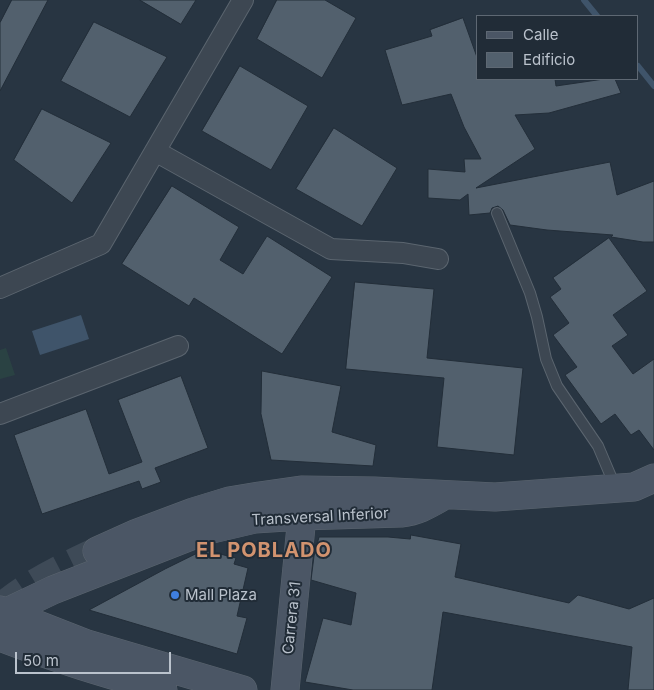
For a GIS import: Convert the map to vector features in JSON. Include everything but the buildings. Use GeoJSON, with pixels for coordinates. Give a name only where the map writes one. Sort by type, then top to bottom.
{"type":"FeatureCollection","features":[{"type":"Feature","properties":{"kind":"main road","name":"Transversal Inferior"},"geometry":{"type":"LineString","coordinates":[[97,551],[137,533],[228,501],[301,490],[374,491],[496,497],[634,487],[654,478]]}},
{"type":"Feature","properties":{"kind":"main road","name":"Transversal Inferior"},"geometry":{"type":"LineString","coordinates":[[1,619],[53,590],[204,531],[255,519],[413,512],[446,495]]}},
{"type":"Feature","properties":{"kind":"main road","name":"Carrera 31"},"geometry":{"type":"LineString","coordinates":[[285,690],[302,516]]}},
{"type":"Feature","properties":{"kind":"main road"},"geometry":{"type":"LineString","coordinates":[[1,619],[41,653],[163,690]]}},
{"type":"Feature","properties":{"kind":"main road"},"geometry":{"type":"LineString","coordinates":[[1,619],[243,690]]}},
{"type":"Feature","properties":{"kind":"street"},"geometry":{"type":"LineString","coordinates":[[0,288],[101,244],[244,0]]}},
{"type":"Feature","properties":{"kind":"street"},"geometry":{"type":"LineString","coordinates":[[155,151],[331,248],[403,253],[438,259]]}},
{"type":"Feature","properties":{"kind":"street"},"geometry":{"type":"LineString","coordinates":[[0,414],[178,346]]}},
{"type":"Feature","properties":{"kind":"lane"},"geometry":{"type":"LineString","coordinates":[[497,213],[530,293],[546,358],[557,386],[598,446],[617,489]]}},
{"type":"Feature","properties":{"kind":"green space"},"geometry":{"type":"Polygon","coordinates":[[[6,348],[15,375],[0,379],[0,350],[6,348]]]}},
{"type":"Feature","properties":{"kind":"water"},"geometry":{"type":"Polygon","coordinates":[[[81,315],[89,339],[40,355],[32,331],[81,315]]]}},
{"type":"Feature","properties":{"kind":"waterway"},"geometry":{"type":"LineString","coordinates":[[584,0],[596,15]]}},
{"type":"Feature","properties":{"kind":"waterway"},"geometry":{"type":"LineString","coordinates":[[639,67],[654,86]]}},
{"type":"Feature","properties":{"kind":"tunnel"},"geometry":{"type":"LineString","coordinates":[[1,607],[35,583],[97,551]]}},
{"type":"Feature","properties":{"kind":"place","name":"Mall Plaza"},"geometry":{"type":"Point","coordinates":[175,595]}},
{"type":"Feature","properties":{"kind":"district","name":"EL POBLADO"},"geometry":{"type":"Point","coordinates":[264,551]}}]}
